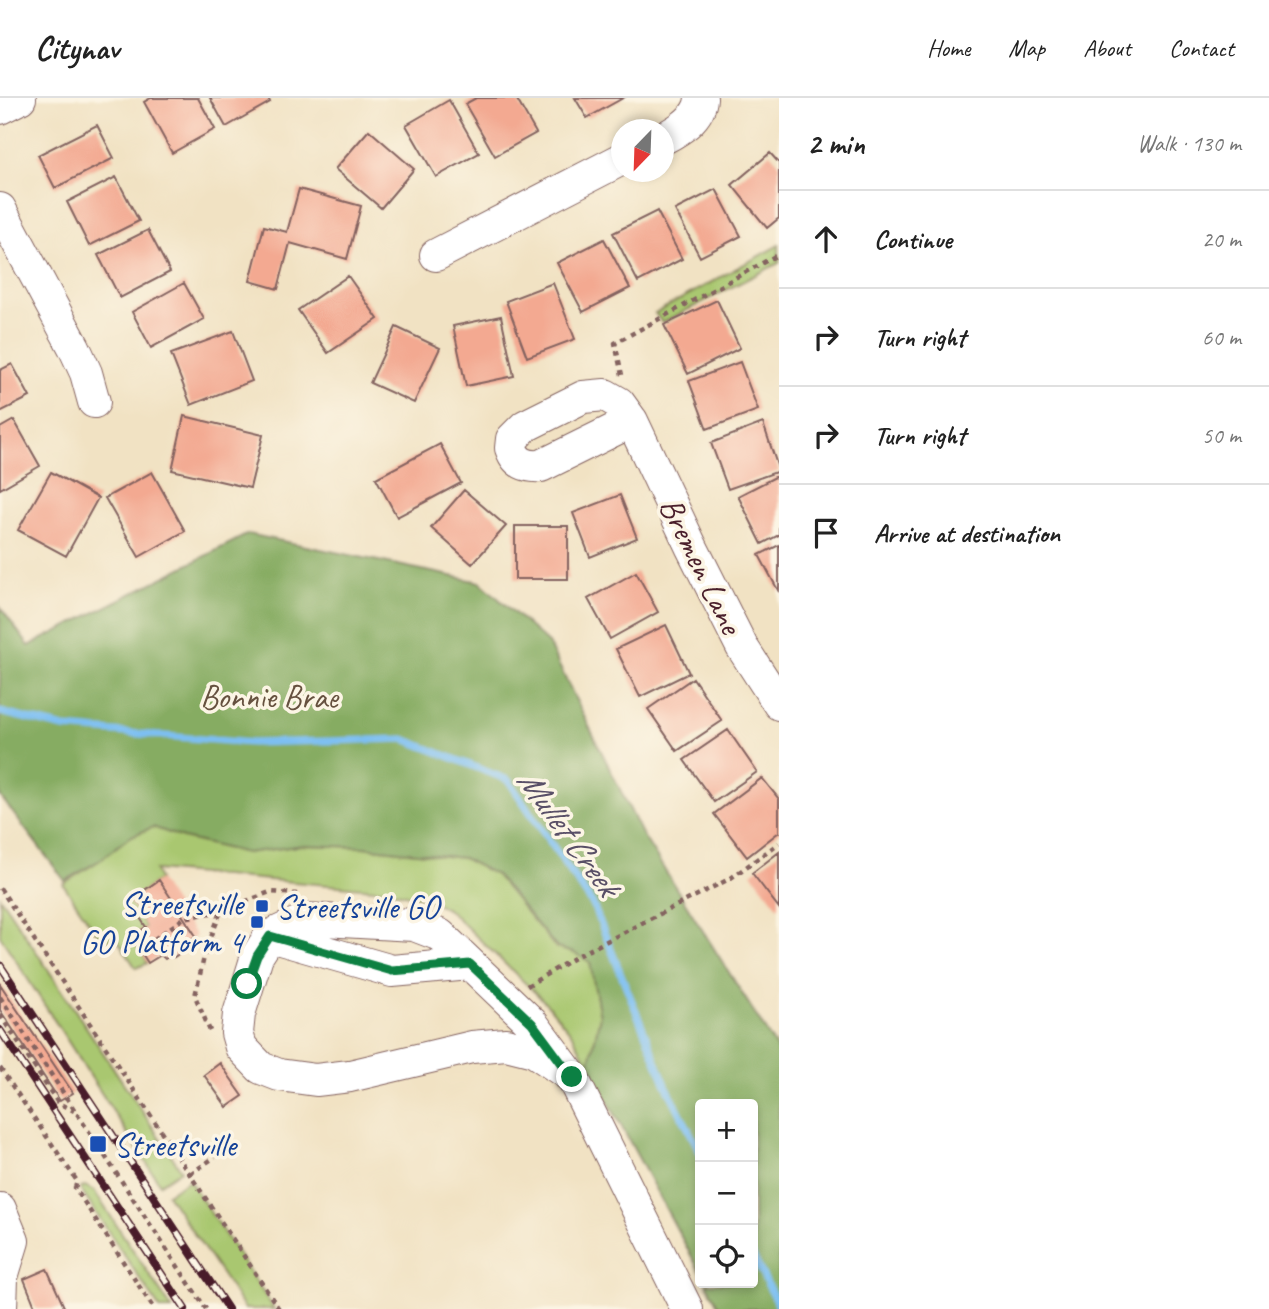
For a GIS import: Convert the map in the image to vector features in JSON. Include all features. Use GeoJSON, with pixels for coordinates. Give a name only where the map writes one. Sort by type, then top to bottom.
{"type":"FeatureCollection","features":[{"type":"Feature","properties":{"kind":"street"},"geometry":{"type":"LineString","coordinates":[[0,108],[20,98]]}},
{"type":"Feature","properties":{"kind":"street"},"geometry":{"type":"LineString","coordinates":[[674,132],[684,127],[701,105],[701,98]]}},
{"type":"Feature","properties":{"kind":"street"},"geometry":{"type":"LineString","coordinates":[[436,255],[611,164]]}},
{"type":"Feature","properties":{"kind":"street"},"geometry":{"type":"LineString","coordinates":[[0,209],[74,347],[86,373],[94,401]]}},
{"type":"Feature","properties":{"kind":"street","name":"Bremen Lane"},"geometry":{"type":"LineString","coordinates":[[632,421],[716,598],[742,647],[779,704]]}},
{"type":"Feature","properties":{"kind":"street"},"geometry":{"type":"LineString","coordinates":[[572,1077],[534,1051],[506,1044],[472,1047],[350,1076],[316,1080],[279,1075],[261,1068],[240,1047],[237,1033],[239,1014],[257,956],[270,936],[306,919],[414,925],[439,935],[532,1023],[572,1077],[687,1309]]}},
{"type":"Feature","properties":{"kind":"street"},"geometry":{"type":"LineString","coordinates":[[270,936],[392,971],[470,964]]}},
{"type":"Feature","properties":{"kind":"street"},"geometry":{"type":"LineString","coordinates":[[0,1209],[13,1241],[2,1277],[1,1309]]}},
{"type":"Feature","properties":{"kind":"path"},"geometry":{"type":"LineString","coordinates":[[624,382],[615,343],[779,254]]}},
{"type":"Feature","properties":{"kind":"path"},"geometry":{"type":"LineString","coordinates":[[524,988],[579,955],[731,878],[779,843]]}},
{"type":"Feature","properties":{"kind":"path"},"geometry":{"type":"LineString","coordinates":[[0,888],[279,1309]]}},
{"type":"Feature","properties":{"kind":"path"},"geometry":{"type":"LineString","coordinates":[[146,945],[184,918]]}},
{"type":"Feature","properties":{"kind":"path"},"geometry":{"type":"LineString","coordinates":[[0,997],[206,1309]]}},
{"type":"Feature","properties":{"kind":"path"},"geometry":{"type":"LineString","coordinates":[[0,1015],[58,1103],[75,1111]]}},
{"type":"Feature","properties":{"kind":"path"},"geometry":{"type":"LineString","coordinates":[[0,1068],[77,1181],[75,1188],[153,1309]]}},
{"type":"Feature","properties":{"kind":"path"},"geometry":{"type":"LineString","coordinates":[[190,1174],[215,1157]]}},
{"type":"Feature","properties":{"kind":"green space"},"geometry":{"type":"Polygon","coordinates":[[[779,245],[779,263],[662,323],[655,313],[779,245]]]}},
{"type":"Feature","properties":{"kind":"green space","name":"Bonnie Brae"},"geometry":{"type":"Polygon","coordinates":[[[248,534],[480,582],[548,643],[642,834],[779,1052],[779,1309],[720,1309],[709,1288],[758,1288],[758,1099],[695,1099],[695,1263],[589,1066],[600,1016],[590,962],[557,948],[496,875],[463,858],[363,847],[304,845],[246,853],[183,838],[153,827],[129,837],[100,860],[65,881],[0,796],[0,607],[29,646],[248,534]]]}},
{"type":"Feature","properties":{"kind":"green space"},"geometry":{"type":"Polygon","coordinates":[[[153,827],[183,838],[246,853],[304,845],[363,847],[463,858],[496,875],[556,948],[574,953],[590,962],[600,1016],[589,1066],[572,1034],[547,1004],[451,912],[428,900],[386,890],[155,870],[159,880],[129,901],[146,927],[131,937],[148,963],[136,968],[114,935],[104,944],[63,884],[129,837],[153,827]]]}},
{"type":"Feature","properties":{"kind":"green space"},"geometry":{"type":"Polygon","coordinates":[[[0,897],[181,1170],[160,1184],[0,936],[0,897]]]}},
{"type":"Feature","properties":{"kind":"green space"},"geometry":{"type":"Polygon","coordinates":[[[189,1180],[274,1309],[245,1309],[167,1194],[189,1180]]]}},
{"type":"Feature","properties":{"kind":"green space"},"geometry":{"type":"Polygon","coordinates":[[[85,1186],[94,1191],[172,1309],[160,1309],[80,1189],[85,1186]]]}},
{"type":"Feature","properties":{"kind":"building"},"geometry":{"type":"Polygon","coordinates":[[[151,98],[198,98],[215,129],[172,153],[144,102],[151,98]]]}},
{"type":"Feature","properties":{"kind":"building"},"geometry":{"type":"Polygon","coordinates":[[[210,98],[268,98],[270,102],[226,127],[210,98]]]}},
{"type":"Feature","properties":{"kind":"building"},"geometry":{"type":"Polygon","coordinates":[[[476,98],[516,98],[536,133],[495,156],[465,104],[476,98]]]}},
{"type":"Feature","properties":{"kind":"building"},"geometry":{"type":"Polygon","coordinates":[[[575,98],[623,98],[587,118],[575,98]]]}},
{"type":"Feature","properties":{"kind":"building"},"geometry":{"type":"Polygon","coordinates":[[[449,100],[479,153],[436,177],[406,125],[449,100]]]}},
{"type":"Feature","properties":{"kind":"building"},"geometry":{"type":"Polygon","coordinates":[[[97,125],[114,158],[55,188],[38,155],[97,125]]]}},
{"type":"Feature","properties":{"kind":"building"},"geometry":{"type":"Polygon","coordinates":[[[369,130],[414,169],[381,208],[335,169],[369,130]]]}},
{"type":"Feature","properties":{"kind":"building"},"geometry":{"type":"Polygon","coordinates":[[[770,153],[779,163],[779,218],[767,228],[732,185],[770,153]]]}},
{"type":"Feature","properties":{"kind":"building"},"geometry":{"type":"Polygon","coordinates":[[[116,177],[139,221],[89,246],[67,202],[116,177]]]}},
{"type":"Feature","properties":{"kind":"building"},"geometry":{"type":"Polygon","coordinates":[[[299,189],[361,206],[347,259],[290,243],[278,289],[250,281],[264,226],[287,232],[299,189]]]}},
{"type":"Feature","properties":{"kind":"building"},"geometry":{"type":"Polygon","coordinates":[[[716,189],[741,236],[700,257],[675,210],[716,189]]]}},
{"type":"Feature","properties":{"kind":"building"},"geometry":{"type":"Polygon","coordinates":[[[657,211],[682,259],[638,282],[613,233],[657,211]]]}},
{"type":"Feature","properties":{"kind":"building"},"geometry":{"type":"Polygon","coordinates":[[[148,230],[170,272],[120,298],[98,255],[148,230]]]}},
{"type":"Feature","properties":{"kind":"building"},"geometry":{"type":"Polygon","coordinates":[[[604,239],[630,288],[583,312],[557,263],[604,239]]]}},
{"type":"Feature","properties":{"kind":"building"},"geometry":{"type":"Polygon","coordinates":[[[348,276],[378,319],[328,353],[298,310],[348,276]]]}},
{"type":"Feature","properties":{"kind":"building"},"geometry":{"type":"Polygon","coordinates":[[[184,283],[204,319],[151,348],[132,312],[184,283]]]}},
{"type":"Feature","properties":{"kind":"building"},"geometry":{"type":"Polygon","coordinates":[[[553,283],[575,339],[527,357],[506,301],[553,283]]]}},
{"type":"Feature","properties":{"kind":"building"},"geometry":{"type":"Polygon","coordinates":[[[717,300],[740,348],[688,374],[664,325],[717,300]]]}},
{"type":"Feature","properties":{"kind":"building"},"geometry":{"type":"Polygon","coordinates":[[[501,316],[514,376],[466,386],[453,326],[501,316]]]}},
{"type":"Feature","properties":{"kind":"building"},"geometry":{"type":"Polygon","coordinates":[[[396,327],[440,348],[414,403],[370,383],[396,327]]]}},
{"type":"Feature","properties":{"kind":"building"},"geometry":{"type":"Polygon","coordinates":[[[233,331],[252,381],[191,405],[171,354],[233,331]]]}},
{"type":"Feature","properties":{"kind":"building"},"geometry":{"type":"Polygon","coordinates":[[[740,362],[758,410],[707,429],[689,381],[740,362]]]}},
{"type":"Feature","properties":{"kind":"building"},"geometry":{"type":"Polygon","coordinates":[[[12,364],[30,397],[0,412],[0,370],[12,364]]]}},
{"type":"Feature","properties":{"kind":"building"},"geometry":{"type":"Polygon","coordinates":[[[184,416],[263,435],[250,488],[172,470],[184,416]]]}},
{"type":"Feature","properties":{"kind":"building"},"geometry":{"type":"Polygon","coordinates":[[[14,420],[40,466],[0,489],[0,428],[14,420]]]}},
{"type":"Feature","properties":{"kind":"building"},"geometry":{"type":"Polygon","coordinates":[[[763,423],[779,471],[728,489],[711,443],[763,423]]]}},
{"type":"Feature","properties":{"kind":"building"},"geometry":{"type":"Polygon","coordinates":[[[440,444],[461,483],[397,517],[376,478],[440,444]]]}},
{"type":"Feature","properties":{"kind":"building"},"geometry":{"type":"Polygon","coordinates":[[[51,472],[98,498],[66,556],[18,530],[51,472]]]}},
{"type":"Feature","properties":{"kind":"building"},"geometry":{"type":"Polygon","coordinates":[[[152,472],[185,531],[139,557],[105,498],[152,472]]]}},
{"type":"Feature","properties":{"kind":"building"},"geometry":{"type":"Polygon","coordinates":[[[779,475],[779,535],[762,544],[738,496],[779,475]]]}},
{"type":"Feature","properties":{"kind":"building"},"geometry":{"type":"Polygon","coordinates":[[[464,490],[506,526],[472,564],[431,528],[464,490]]]}},
{"type":"Feature","properties":{"kind":"building"},"geometry":{"type":"Polygon","coordinates":[[[620,495],[637,538],[590,557],[573,513],[620,495]]]}},
{"type":"Feature","properties":{"kind":"building"},"geometry":{"type":"Polygon","coordinates":[[[515,526],[568,526],[568,579],[515,579],[515,526]]]}},
{"type":"Feature","properties":{"kind":"building"},"geometry":{"type":"Polygon","coordinates":[[[779,545],[779,592],[759,555],[779,545]]]}},
{"type":"Feature","properties":{"kind":"building"},"geometry":{"type":"Polygon","coordinates":[[[636,572],[658,612],[610,639],[588,599],[636,572]]]}},
{"type":"Feature","properties":{"kind":"building"},"geometry":{"type":"Polygon","coordinates":[[[666,625],[689,673],[640,697],[616,649],[666,625]]]}},
{"type":"Feature","properties":{"kind":"building"},"geometry":{"type":"Polygon","coordinates":[[[693,678],[722,721],[677,751],[648,709],[693,678]]]}},
{"type":"Feature","properties":{"kind":"building"},"geometry":{"type":"Polygon","coordinates":[[[728,730],[757,772],[714,802],[684,760],[728,730]]]}},
{"type":"Feature","properties":{"kind":"building"},"geometry":{"type":"Polygon","coordinates":[[[762,778],[779,799],[779,832],[747,857],[714,814],[762,778]]]}},
{"type":"Feature","properties":{"kind":"building"},"geometry":{"type":"Polygon","coordinates":[[[779,852],[779,908],[752,873],[779,852]]]}},
{"type":"Feature","properties":{"kind":"building"},"geometry":{"type":"Polygon","coordinates":[[[159,880],[196,936],[188,941],[191,946],[174,957],[172,954],[165,959],[161,955],[148,963],[131,937],[146,927],[129,901],[159,880]]]}},
{"type":"Feature","properties":{"kind":"building"},"geometry":{"type":"Polygon","coordinates":[[[0,984],[73,1093],[60,1101],[0,1010],[0,984]]]}},
{"type":"Feature","properties":{"kind":"building"},"geometry":{"type":"Polygon","coordinates":[[[220,1063],[243,1096],[227,1107],[204,1075],[220,1063]]]}},
{"type":"Feature","properties":{"kind":"building"},"geometry":{"type":"Polygon","coordinates":[[[47,1269],[65,1309],[36,1309],[24,1279],[47,1269]]]}},
{"type":"Feature","properties":{"kind":"waterway","name":"Mullet Creek"},"geometry":{"type":"LineString","coordinates":[[0,712],[64,728],[252,743],[404,739],[508,780],[593,905],[666,1085],[695,1142]]}},
{"type":"Feature","properties":{"kind":"waterway","name":"Mullet Creek"},"geometry":{"type":"LineString","coordinates":[[758,1266],[779,1307]]}},
{"type":"Feature","properties":{"kind":"railway"},"geometry":{"type":"LineString","coordinates":[[0,965],[228,1309]]}},
{"type":"Feature","properties":{"kind":"railway"},"geometry":{"type":"LineString","coordinates":[[0,1030],[185,1309]]}},
{"type":"Feature","properties":{"kind":"place","name":"Streetsville GO"},"geometry":{"type":"Point","coordinates":[262,906]}},
{"type":"Feature","properties":{"kind":"place","name":"Streetsville GO Platform 4"},"geometry":{"type":"Point","coordinates":[257,922]}},
{"type":"Feature","properties":{"kind":"place","name":"Streetsville"},"geometry":{"type":"Point","coordinates":[98,1144]}},
{"type":"Feature","properties":{"kind":"route"},"geometry":{"type":"LineString","coordinates":[[247,984],[257,956],[270,936],[392,971],[470,964],[532,1023],[572,1077]]}}]}
